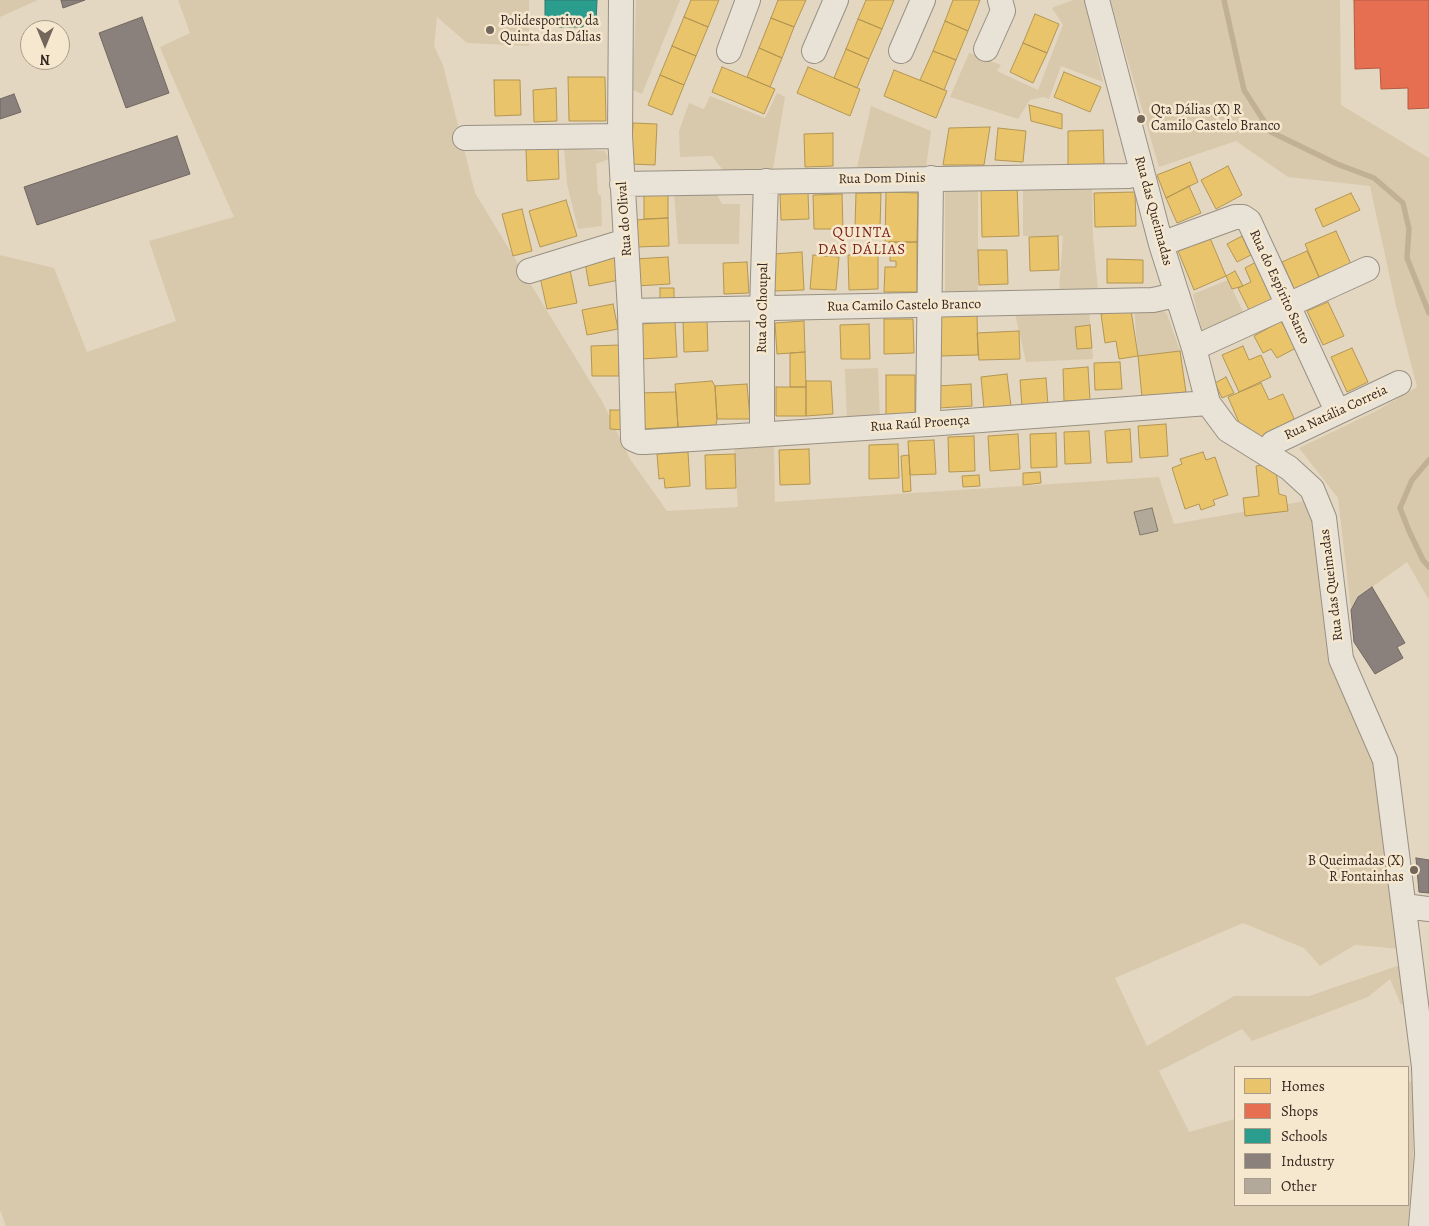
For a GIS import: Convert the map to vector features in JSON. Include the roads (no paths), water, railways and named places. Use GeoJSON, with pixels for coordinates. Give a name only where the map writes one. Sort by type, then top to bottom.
{"type":"FeatureCollection","features":[{"type":"Feature","properties":{"kind":"street","name":"Rua do Olival"},"geometry":{"type":"LineString","coordinates":[[622,0],[620,136],[630,311],[633,438]]}},
{"type":"Feature","properties":{"kind":"street"},"geometry":{"type":"LineString","coordinates":[[729,51],[748,0]]}},
{"type":"Feature","properties":{"kind":"street"},"geometry":{"type":"LineString","coordinates":[[814,51],[836,0]]}},
{"type":"Feature","properties":{"kind":"street"},"geometry":{"type":"LineString","coordinates":[[901,51],[923,0]]}},
{"type":"Feature","properties":{"kind":"street"},"geometry":{"type":"LineString","coordinates":[[986,50],[1003,10],[1000,0]]}},
{"type":"Feature","properties":{"kind":"street","name":"Rua das Queimadas"},"geometry":{"type":"LineString","coordinates":[[1097,0],[1161,244],[1194,348],[1208,403],[1228,430],[1289,468],[1312,489],[1324,518],[1341,659],[1385,760],[1404,906],[1422,1009],[1426,1068],[1427,1155],[1421,1226]]}},
{"type":"Feature","properties":{"kind":"street"},"geometry":{"type":"LineString","coordinates":[[465,138],[620,136]]}},
{"type":"Feature","properties":{"kind":"street","name":"Rua Dom Dinis"},"geometry":{"type":"LineString","coordinates":[[622,184],[1128,176],[1142,173]]}},
{"type":"Feature","properties":{"kind":"street"},"geometry":{"type":"LineString","coordinates":[[928,424],[931,178]]}},
{"type":"Feature","properties":{"kind":"street","name":"Rua do Choupal"},"geometry":{"type":"LineString","coordinates":[[762,434],[762,309],[766,181]]}},
{"type":"Feature","properties":{"kind":"street","name":"Rua do Espírito Santo"},"geometry":{"type":"LineString","coordinates":[[1161,244],[1235,217],[1243,217],[1249,221],[1337,411]]}},
{"type":"Feature","properties":{"kind":"street"},"geometry":{"type":"LineString","coordinates":[[528,271],[626,241]]}},
{"type":"Feature","properties":{"kind":"street"},"geometry":{"type":"LineString","coordinates":[[1194,348],[1367,269]]}},
{"type":"Feature","properties":{"kind":"street","name":"Rua Camilo Castelo Branco"},"geometry":{"type":"LineString","coordinates":[[630,311],[1153,300],[1176,295]]}},
{"type":"Feature","properties":{"kind":"street","name":"Rua Natália Correia"},"geometry":{"type":"LineString","coordinates":[[1272,443],[1399,383]]}},
{"type":"Feature","properties":{"kind":"street","name":"Rua Raúl Proença"},"geometry":{"type":"LineString","coordinates":[[633,438],[640,442],[928,424],[1208,403]]}},
{"type":"Feature","properties":{"kind":"street"},"geometry":{"type":"LineString","coordinates":[[1404,906],[1429,909]]}},
{"type":"Feature","properties":{"kind":"waterway"},"geometry":{"type":"LineString","coordinates":[[1224,0],[1244,90],[1271,132],[1337,164],[1374,178],[1403,203],[1409,229],[1407,258],[1429,313]]}},
{"type":"Feature","properties":{"kind":"waterway"},"geometry":{"type":"LineString","coordinates":[[1429,460],[1412,480],[1400,508],[1423,560],[1429,567]]}},
{"type":"Feature","properties":{"kind":"place","name":"Polidesportivo da Quinta das Dálias"},"geometry":{"type":"Point","coordinates":[490,30]}},
{"type":"Feature","properties":{"kind":"place","name":"Qta Dálias (X) R Camilo Castelo Branco"},"geometry":{"type":"Point","coordinates":[1141,119]}},
{"type":"Feature","properties":{"kind":"place","name":"B Queimadas (X) R Fontainhas"},"geometry":{"type":"Point","coordinates":[1414,870]}},
{"type":"Feature","properties":{"kind":"district","name":"QUINTA DAS DÁLIAS"},"geometry":{"type":"Point","coordinates":[862,242]}}]}
